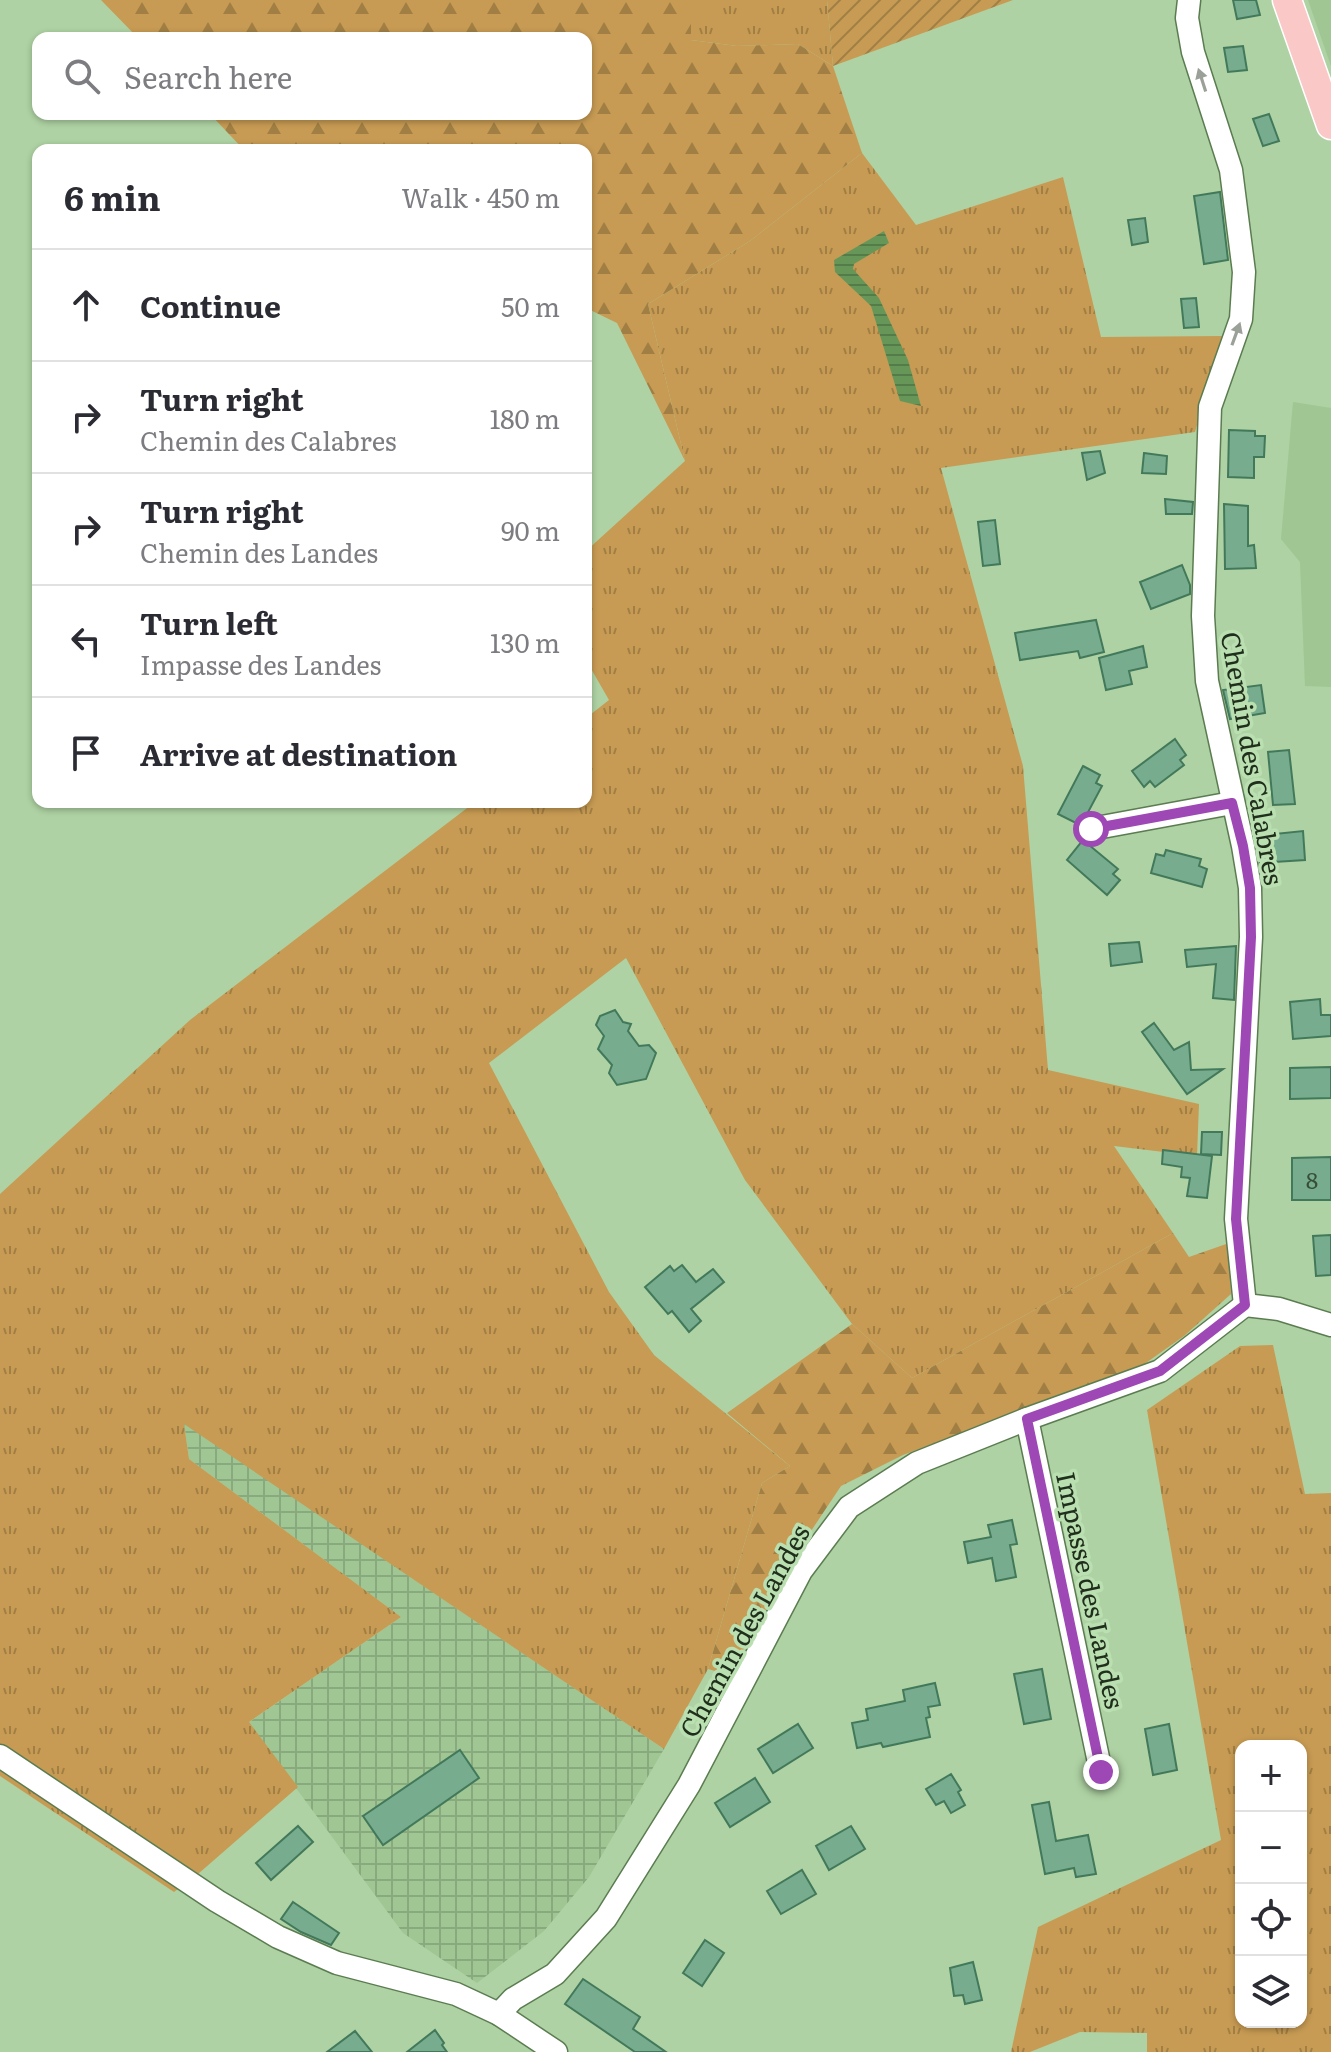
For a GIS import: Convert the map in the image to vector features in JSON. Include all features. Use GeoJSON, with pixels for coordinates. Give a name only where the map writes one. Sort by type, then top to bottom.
{"type":"FeatureCollection","features":[{"type":"Feature","properties":{"kind":"main road"},"geometry":{"type":"LineString","coordinates":[[1287,0],[1331,125]]}},
{"type":"Feature","properties":{"kind":"street","name":"Chemin des Calabres"},"geometry":{"type":"LineString","coordinates":[[1189,0],[1187,18],[1193,52],[1231,170],[1244,272],[1241,319],[1210,407],[1203,553],[1203,639],[1207,681],[1243,846],[1250,900],[1251,937],[1236,1219],[1245,1305]]}},
{"type":"Feature","properties":{"kind":"street"},"geometry":{"type":"LineString","coordinates":[[1091,829],[1232,803]]}},
{"type":"Feature","properties":{"kind":"street"},"geometry":{"type":"LineString","coordinates":[[1245,1305],[1279,1309],[1331,1325]]}},
{"type":"Feature","properties":{"kind":"street","name":"Chemin des Landes"},"geometry":{"type":"LineString","coordinates":[[499,2014],[513,1999],[555,1974],[606,1918],[692,1781],[801,1571],[849,1507],[917,1463],[1160,1371],[1245,1305]]}},
{"type":"Feature","properties":{"kind":"street","name":"Impasse des Landes"},"geometry":{"type":"LineString","coordinates":[[1027,1419],[1101,1772]]}},
{"type":"Feature","properties":{"kind":"street"},"geometry":{"type":"LineString","coordinates":[[0,1756],[217,1901],[278,1937],[337,1963],[456,1994],[499,2014],[556,2052]]}},
{"type":"Feature","properties":{"kind":"shaded area"},"geometry":{"type":"Polygon","coordinates":[[[1308,0],[1331,0],[1331,66],[1308,0]]]}},
{"type":"Feature","properties":{"kind":"shaded area"},"geometry":{"type":"Polygon","coordinates":[[[884,231],[889,243],[854,264],[853,269],[879,298],[908,360],[921,406],[900,401],[871,306],[835,272],[834,260],[884,231]]]}},
{"type":"Feature","properties":{"kind":"shaded area"},"geometry":{"type":"Polygon","coordinates":[[[1293,402],[1331,408],[1331,687],[1305,686],[1300,562],[1281,539],[1293,402]]]}},
{"type":"Feature","properties":{"kind":"shaded area"},"geometry":{"type":"Polygon","coordinates":[[[184,1423],[664,1749],[589,1877],[544,1931],[477,1983],[403,1933],[248,1723],[401,1617],[189,1459],[184,1423]]]}},
{"type":"Feature","properties":{"kind":"green space"},"geometry":{"type":"Polygon","coordinates":[[[101,0],[691,0],[691,40],[737,46],[798,44],[833,66],[862,153],[750,241],[648,304],[685,461],[617,323],[592,311],[592,144],[238,144],[216,120],[592,120],[592,32],[132,32],[101,0]]]}},
{"type":"Feature","properties":{"kind":"green space"},"geometry":{"type":"Polygon","coordinates":[[[691,0],[827,0],[833,66],[798,44],[737,46],[691,40],[691,0]]]}},
{"type":"Feature","properties":{"kind":"green space"},"geometry":{"type":"Polygon","coordinates":[[[827,0],[1013,0],[833,66],[827,0]]]}},
{"type":"Feature","properties":{"kind":"green space"},"geometry":{"type":"Polygon","coordinates":[[[862,153],[916,225],[1063,177],[1101,337],[1222,336],[1195,432],[941,468],[1023,766],[1048,1070],[1199,1104],[1197,1156],[1114,1146],[1173,1233],[912,1378],[852,1324],[745,1180],[626,958],[489,1063],[609,1292],[654,1355],[790,1466],[762,1483],[708,1669],[664,1749],[184,1424],[189,1459],[401,1617],[249,1722],[298,1787],[174,1892],[0,1776],[0,1194],[190,1020],[467,808],[592,808],[592,713],[609,700],[592,670],[592,546],[685,461],[648,304],[750,241],[862,153]]]}},
{"type":"Feature","properties":{"kind":"green space"},"geometry":{"type":"Polygon","coordinates":[[[1173,1233],[1189,1257],[1229,1243],[1231,1294],[1184,1336],[1143,1365],[903,1455],[841,1486],[805,1540],[729,1675],[708,1669],[762,1483],[790,1466],[727,1413],[852,1324],[912,1378],[1173,1233]]]}},
{"type":"Feature","properties":{"kind":"green space"},"geometry":{"type":"Polygon","coordinates":[[[1273,1345],[1305,1494],[1331,1493],[1331,2052],[1147,2052],[1147,2033],[1080,2032],[1030,2052],[1011,2052],[1038,1927],[1221,1840],[1147,1410],[1240,1346],[1273,1345]]]}},
{"type":"Feature","properties":{"kind":"building"},"geometry":{"type":"Polygon","coordinates":[[[1233,0],[1256,0],[1260,15],[1237,19],[1233,0]]]}},
{"type":"Feature","properties":{"kind":"building"},"geometry":{"type":"Polygon","coordinates":[[[1243,46],[1247,70],[1228,72],[1224,48],[1243,46]]]}},
{"type":"Feature","properties":{"kind":"building"},"geometry":{"type":"Polygon","coordinates":[[[1269,114],[1279,141],[1263,146],[1253,119],[1269,114]]]}},
{"type":"Feature","properties":{"kind":"building"},"geometry":{"type":"Polygon","coordinates":[[[1220,192],[1228,260],[1204,264],[1194,196],[1220,192]]]}},
{"type":"Feature","properties":{"kind":"building"},"geometry":{"type":"Polygon","coordinates":[[[1145,218],[1148,242],[1132,245],[1128,220],[1145,218]]]}},
{"type":"Feature","properties":{"kind":"building"},"geometry":{"type":"Polygon","coordinates":[[[1196,298],[1199,327],[1184,328],[1181,299],[1196,298]]]}},
{"type":"Feature","properties":{"kind":"building"},"geometry":{"type":"Polygon","coordinates":[[[1229,430],[1255,431],[1255,436],[1265,436],[1264,457],[1254,457],[1254,478],[1228,477],[1229,430]]]}},
{"type":"Feature","properties":{"kind":"building"},"geometry":{"type":"Polygon","coordinates":[[[1100,451],[1105,473],[1087,480],[1082,453],[1100,451]]]}},
{"type":"Feature","properties":{"kind":"building"},"geometry":{"type":"Polygon","coordinates":[[[1144,453],[1167,456],[1166,474],[1142,473],[1144,453]]]}},
{"type":"Feature","properties":{"kind":"building"},"geometry":{"type":"Polygon","coordinates":[[[1165,499],[1193,502],[1192,514],[1166,514],[1165,499]]]}},
{"type":"Feature","properties":{"kind":"building"},"geometry":{"type":"Polygon","coordinates":[[[1224,504],[1248,506],[1248,546],[1254,545],[1256,568],[1225,569],[1224,504]]]}},
{"type":"Feature","properties":{"kind":"building"},"geometry":{"type":"Polygon","coordinates":[[[995,520],[1000,564],[983,566],[978,522],[995,520]]]}},
{"type":"Feature","properties":{"kind":"building"},"geometry":{"type":"Polygon","coordinates":[[[1182,565],[1190,594],[1151,609],[1140,582],[1182,565]]]}},
{"type":"Feature","properties":{"kind":"building"},"geometry":{"type":"Polygon","coordinates":[[[1096,620],[1104,652],[1080,658],[1078,651],[1020,660],[1015,633],[1096,620]]]}},
{"type":"Feature","properties":{"kind":"building"},"geometry":{"type":"Polygon","coordinates":[[[1143,646],[1147,667],[1129,671],[1132,684],[1106,690],[1099,658],[1143,646]]]}},
{"type":"Feature","properties":{"kind":"building"},"geometry":{"type":"Polygon","coordinates":[[[1261,685],[1265,713],[1230,719],[1223,690],[1261,685]]]}},
{"type":"Feature","properties":{"kind":"building"},"geometry":{"type":"Polygon","coordinates":[[[1175,739],[1186,755],[1180,760],[1184,765],[1155,787],[1150,781],[1144,787],[1132,771],[1175,739]]]}},
{"type":"Feature","properties":{"kind":"building"},"geometry":{"type":"Polygon","coordinates":[[[1289,750],[1295,804],[1273,805],[1268,752],[1289,750]]]}},
{"type":"Feature","properties":{"kind":"building"},"geometry":{"type":"Polygon","coordinates":[[[1083,766],[1100,775],[1096,783],[1102,786],[1086,816],[1078,824],[1058,814],[1083,766]]]}},
{"type":"Feature","properties":{"kind":"building"},"geometry":{"type":"Polygon","coordinates":[[[1303,831],[1305,860],[1260,863],[1255,836],[1303,831]]]}},
{"type":"Feature","properties":{"kind":"building"},"geometry":{"type":"Polygon","coordinates":[[[1083,840],[1118,869],[1113,874],[1120,880],[1107,895],[1067,860],[1083,840]]]}},
{"type":"Feature","properties":{"kind":"building"},"geometry":{"type":"Polygon","coordinates":[[[1166,850],[1201,859],[1199,866],[1207,869],[1202,887],[1151,873],[1156,854],[1164,856],[1166,850]]]}},
{"type":"Feature","properties":{"kind":"building"},"geometry":{"type":"Polygon","coordinates":[[[1139,942],[1142,962],[1111,966],[1109,944],[1139,942]]]}},
{"type":"Feature","properties":{"kind":"building"},"geometry":{"type":"Polygon","coordinates":[[[1236,946],[1234,1000],[1213,998],[1216,964],[1187,967],[1185,950],[1236,946]]]}},
{"type":"Feature","properties":{"kind":"building"},"geometry":{"type":"Polygon","coordinates":[[[1320,999],[1321,1015],[1331,1015],[1331,1036],[1293,1039],[1290,1002],[1320,999]]]}},
{"type":"Feature","properties":{"kind":"building"},"geometry":{"type":"Polygon","coordinates":[[[615,1010],[623,1022],[631,1024],[628,1031],[639,1046],[649,1045],[656,1053],[646,1079],[617,1085],[609,1073],[612,1065],[598,1049],[604,1036],[596,1025],[600,1016],[615,1010]]]}},
{"type":"Feature","properties":{"kind":"building"},"geometry":{"type":"Polygon","coordinates":[[[1154,1023],[1174,1050],[1189,1042],[1191,1070],[1223,1069],[1187,1094],[1142,1032],[1154,1023]]]}},
{"type":"Feature","properties":{"kind":"building"},"geometry":{"type":"Polygon","coordinates":[[[1331,1067],[1331,1098],[1290,1099],[1290,1068],[1331,1067]]]}},
{"type":"Feature","properties":{"kind":"building"},"geometry":{"type":"Polygon","coordinates":[[[1202,1132],[1222,1132],[1221,1155],[1201,1154],[1202,1132]]]}},
{"type":"Feature","properties":{"kind":"building"},"geometry":{"type":"Polygon","coordinates":[[[1163,1150],[1212,1156],[1207,1198],[1187,1196],[1190,1178],[1181,1177],[1182,1167],[1162,1164],[1163,1150]]]}},
{"type":"Feature","properties":{"kind":"building"},"geometry":{"type":"Polygon","coordinates":[[[1331,1157],[1331,1200],[1292,1200],[1292,1158],[1331,1157]]]}},
{"type":"Feature","properties":{"kind":"building"},"geometry":{"type":"Polygon","coordinates":[[[1331,1235],[1331,1275],[1316,1276],[1313,1236],[1331,1235]]]}},
{"type":"Feature","properties":{"kind":"building"},"geometry":{"type":"Polygon","coordinates":[[[682,1265],[696,1282],[713,1269],[724,1282],[691,1309],[701,1321],[689,1332],[672,1311],[668,1314],[645,1287],[670,1266],[674,1271],[682,1265]]]}},
{"type":"Feature","properties":{"kind":"building"},"geometry":{"type":"Polygon","coordinates":[[[1012,1520],[1017,1544],[1010,1545],[1016,1577],[996,1581],[992,1558],[968,1563],[964,1542],[991,1537],[988,1525],[1012,1520]]]}},
{"type":"Feature","properties":{"kind":"building"},"geometry":{"type":"Polygon","coordinates":[[[1042,1669],[1051,1719],[1024,1724],[1014,1674],[1042,1669]]]}},
{"type":"Feature","properties":{"kind":"building"},"geometry":{"type":"Polygon","coordinates":[[[935,1683],[940,1705],[928,1707],[930,1717],[926,1718],[930,1737],[883,1747],[881,1743],[857,1748],[852,1723],[868,1720],[866,1709],[905,1701],[903,1690],[935,1683]]]}},
{"type":"Feature","properties":{"kind":"building"},"geometry":{"type":"Polygon","coordinates":[[[798,1724],[813,1748],[773,1773],[758,1749],[798,1724]]]}},
{"type":"Feature","properties":{"kind":"building"},"geometry":{"type":"Polygon","coordinates":[[[1169,1724],[1177,1770],[1153,1775],[1145,1729],[1169,1724]]]}},
{"type":"Feature","properties":{"kind":"building"},"geometry":{"type":"Polygon","coordinates":[[[460,1750],[479,1778],[383,1845],[363,1816],[460,1750]]]}},
{"type":"Feature","properties":{"kind":"building"},"geometry":{"type":"Polygon","coordinates":[[[951,1774],[961,1790],[958,1792],[965,1805],[951,1813],[944,1801],[936,1805],[926,1789],[951,1774]]]}},
{"type":"Feature","properties":{"kind":"building"},"geometry":{"type":"Polygon","coordinates":[[[755,1778],[770,1802],[730,1827],[715,1803],[755,1778]]]}},
{"type":"Feature","properties":{"kind":"building"},"geometry":{"type":"Polygon","coordinates":[[[1049,1802],[1056,1841],[1088,1835],[1096,1874],[1076,1877],[1074,1868],[1045,1874],[1032,1805],[1049,1802]]]}},
{"type":"Feature","properties":{"kind":"building"},"geometry":{"type":"Polygon","coordinates":[[[298,1826],[313,1842],[271,1880],[256,1863],[298,1826]]]}},
{"type":"Feature","properties":{"kind":"building"},"geometry":{"type":"Polygon","coordinates":[[[851,1826],[865,1849],[829,1870],[816,1846],[851,1826]]]}},
{"type":"Feature","properties":{"kind":"building"},"geometry":{"type":"Polygon","coordinates":[[[802,1870],[816,1894],[781,1914],[767,1891],[802,1870]]]}},
{"type":"Feature","properties":{"kind":"building"},"geometry":{"type":"Polygon","coordinates":[[[293,1902],[339,1933],[331,1945],[281,1919],[293,1902]]]}},
{"type":"Feature","properties":{"kind":"building"},"geometry":{"type":"Polygon","coordinates":[[[705,1940],[724,1953],[702,1986],[683,1973],[705,1940]]]}},
{"type":"Feature","properties":{"kind":"building"},"geometry":{"type":"Polygon","coordinates":[[[973,1962],[982,2000],[965,2004],[963,1995],[954,1996],[950,1968],[973,1962]]]}},
{"type":"Feature","properties":{"kind":"building"},"geometry":{"type":"Polygon","coordinates":[[[583,1979],[640,2017],[633,2029],[666,2052],[635,2052],[565,2004],[583,1979]]]}},
{"type":"Feature","properties":{"kind":"building"},"geometry":{"type":"Polygon","coordinates":[[[435,2030],[447,2052],[407,2052],[435,2030]]]}},
{"type":"Feature","properties":{"kind":"building"},"geometry":{"type":"Polygon","coordinates":[[[355,2031],[372,2052],[327,2052],[355,2031]]]}},
{"type":"Feature","properties":{"kind":"route"},"geometry":{"type":"LineString","coordinates":[[1091,829],[1232,803],[1250,888],[1251,937],[1236,1219],[1245,1305],[1160,1371],[1027,1419],[1101,1772]]}}]}
